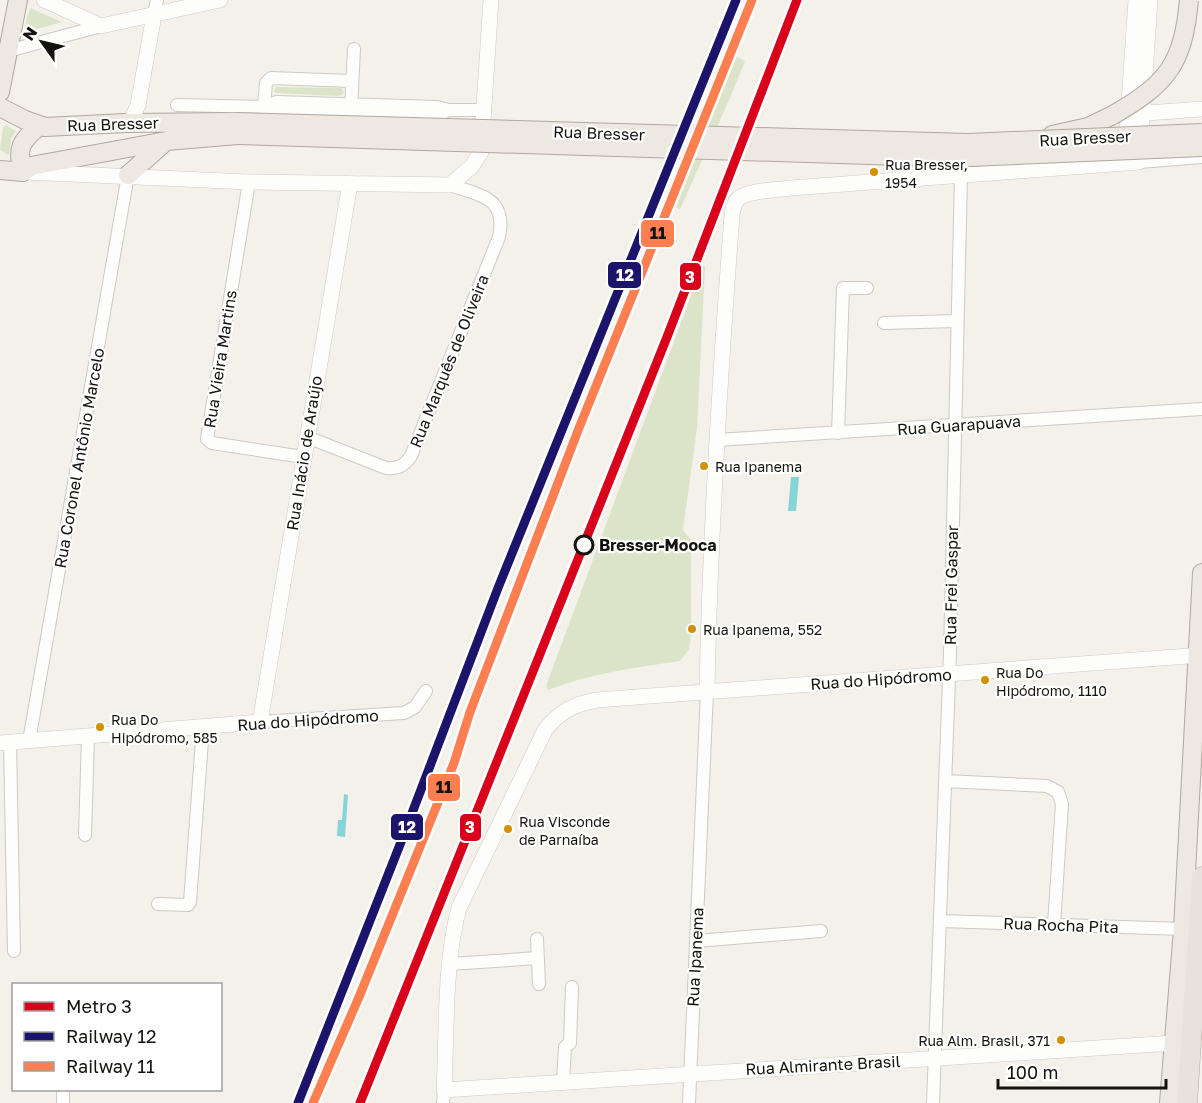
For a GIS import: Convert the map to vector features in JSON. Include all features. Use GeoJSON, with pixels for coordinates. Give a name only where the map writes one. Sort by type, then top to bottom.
{"type":"FeatureCollection","features":[{"type":"Feature","properties":{"kind":"highway"},"geometry":{"type":"LineString","coordinates":[[1187,1103],[1189,1042],[1202,877]]}},
{"type":"Feature","properties":{"kind":"main road"},"geometry":{"type":"LineString","coordinates":[[0,92],[18,0]]}},
{"type":"Feature","properties":{"kind":"main road"},"geometry":{"type":"LineString","coordinates":[[1029,141],[1088,126],[1141,99],[1154,88],[1168,74],[1177,58],[1184,38],[1189,0]]}},
{"type":"Feature","properties":{"kind":"main road","name":"Rua Bresser"},"geometry":{"type":"LineString","coordinates":[[0,108],[39,126],[139,122],[237,129],[932,157],[1202,147]]}},
{"type":"Feature","properties":{"kind":"main road"},"geometry":{"type":"LineString","coordinates":[[23,172],[21,147],[27,136],[39,126]]}},
{"type":"Feature","properties":{"kind":"main road","name":"Rua Bresser"},"geometry":{"type":"LineString","coordinates":[[0,170],[23,172],[31,165],[237,129],[968,142],[1202,133]]}},
{"type":"Feature","properties":{"kind":"main road"},"geometry":{"type":"LineString","coordinates":[[128,175],[166,141]]}},
{"type":"Feature","properties":{"kind":"main road"},"geometry":{"type":"LineString","coordinates":[[1169,1103],[1189,1042],[1183,929],[1200,655],[1202,573]]}},
{"type":"Feature","properties":{"kind":"street"},"geometry":{"type":"LineString","coordinates":[[44,0],[101,26]]}},
{"type":"Feature","properties":{"kind":"street"},"geometry":{"type":"LineString","coordinates":[[8,51],[101,26],[156,7],[220,0]]}},
{"type":"Feature","properties":{"kind":"street"},"geometry":{"type":"LineString","coordinates":[[450,185],[465,175],[481,152],[491,0]]}},
{"type":"Feature","properties":{"kind":"street"},"geometry":{"type":"LineString","coordinates":[[1136,0],[1141,27]]}},
{"type":"Feature","properties":{"kind":"street"},"geometry":{"type":"LineString","coordinates":[[1132,162],[1141,27],[1150,0]]}},
{"type":"Feature","properties":{"kind":"street"},"geometry":{"type":"LineString","coordinates":[[139,122],[138,105],[156,7]]}},
{"type":"Feature","properties":{"kind":"street"},"geometry":{"type":"LineString","coordinates":[[351,109],[354,49]]}},
{"type":"Feature","properties":{"kind":"street"},"geometry":{"type":"LineString","coordinates":[[264,107],[266,83],[271,78],[352,81]]}},
{"type":"Feature","properties":{"kind":"street"},"geometry":{"type":"LineString","coordinates":[[177,105],[264,107],[276,102],[351,109],[437,107],[448,110],[485,110]]}},
{"type":"Feature","properties":{"kind":"street","name":"Rua Bresser"},"geometry":{"type":"LineString","coordinates":[[1134,114],[1202,109]]}},
{"type":"Feature","properties":{"kind":"street","name":"Rua Bresser"},"geometry":{"type":"LineString","coordinates":[[736,201],[745,195],[770,191],[1202,157]]}},
{"type":"Feature","properties":{"kind":"street","name":"Rua Bresser"},"geometry":{"type":"LineString","coordinates":[[23,172],[249,182],[450,185]]}},
{"type":"Feature","properties":{"kind":"street","name":"Rua Coronel Antônio Marcelo"},"geometry":{"type":"LineString","coordinates":[[29,741],[128,175]]}},
{"type":"Feature","properties":{"kind":"street","name":"Rua Frei Gaspar"},"geometry":{"type":"LineString","coordinates":[[933,1103],[949,674],[961,176]]}},
{"type":"Feature","properties":{"kind":"street","name":"Rua Vieira Martins"},"geometry":{"type":"LineString","coordinates":[[249,182],[207,439],[212,443],[303,457]]}},
{"type":"Feature","properties":{"kind":"street","name":"Rua Inácio de Araújo"},"geometry":{"type":"LineString","coordinates":[[260,722],[350,183]]}},
{"type":"Feature","properties":{"kind":"street","name":"Rua Marquês de Oliveira"},"geometry":{"type":"LineString","coordinates":[[307,437],[386,468],[397,469],[411,456],[499,237],[501,225],[500,211],[492,203],[450,185]]}},
{"type":"Feature","properties":{"kind":"street","name":"Rua Ipanema"},"geometry":{"type":"LineString","coordinates":[[689,1103],[716,440],[732,216],[736,201]]}},
{"type":"Feature","properties":{"kind":"street"},"geometry":{"type":"LineString","coordinates":[[838,433],[843,288],[867,288]]}},
{"type":"Feature","properties":{"kind":"street"},"geometry":{"type":"LineString","coordinates":[[884,323],[957,321]]}},
{"type":"Feature","properties":{"kind":"street","name":"Rua Guarapuava"},"geometry":{"type":"LineString","coordinates":[[716,440],[1202,409]]}},
{"type":"Feature","properties":{"kind":"street","name":"Rua do Hipódromo"},"geometry":{"type":"LineString","coordinates":[[450,964],[459,908],[545,730],[554,717],[580,702],[1200,655]]}},
{"type":"Feature","properties":{"kind":"street","name":"Rua do Hipódromo"},"geometry":{"type":"LineString","coordinates":[[5,742],[404,713],[415,707],[426,691]]}},
{"type":"Feature","properties":{"kind":"street"},"geometry":{"type":"LineString","coordinates":[[158,904],[188,905],[190,902],[203,727]]}},
{"type":"Feature","properties":{"kind":"street"},"geometry":{"type":"LineString","coordinates":[[85,835],[88,736]]}},
{"type":"Feature","properties":{"kind":"street"},"geometry":{"type":"LineString","coordinates":[[5,742],[14,951]]}},
{"type":"Feature","properties":{"kind":"street"},"geometry":{"type":"LineString","coordinates":[[945,781],[1047,786],[1058,792],[1062,804],[1054,925]]}},
{"type":"Feature","properties":{"kind":"street","name":"Rua Rocha Pita"},"geometry":{"type":"LineString","coordinates":[[940,921],[1183,929]]}},
{"type":"Feature","properties":{"kind":"street"},"geometry":{"type":"LineString","coordinates":[[696,941],[821,931]]}},
{"type":"Feature","properties":{"kind":"street"},"geometry":{"type":"LineString","coordinates":[[537,939],[539,984]]}},
{"type":"Feature","properties":{"kind":"street"},"geometry":{"type":"LineString","coordinates":[[444,1096],[450,964],[538,958]]}},
{"type":"Feature","properties":{"kind":"street"},"geometry":{"type":"LineString","coordinates":[[563,1082],[565,1047],[570,1043],[572,987]]}},
{"type":"Feature","properties":{"kind":"street","name":"Rua Almirante Brasil"},"geometry":{"type":"LineString","coordinates":[[444,1096],[563,1082],[1189,1042]]}},
{"type":"Feature","properties":{"kind":"green space"},"geometry":{"type":"Polygon","coordinates":[[[30,8],[62,22],[23,33],[30,8]]]}},
{"type":"Feature","properties":{"kind":"green space"},"geometry":{"type":"Polygon","coordinates":[[[735,56],[745,61],[730,98],[680,209],[673,207],[735,56]]]}},
{"type":"Feature","properties":{"kind":"green space"},"geometry":{"type":"Polygon","coordinates":[[[276,87],[341,88],[344,92],[337,96],[275,93],[276,87]]]}},
{"type":"Feature","properties":{"kind":"green space"},"geometry":{"type":"Polygon","coordinates":[[[6,125],[16,131],[11,138],[9,155],[0,150],[3,128],[6,125]]]}},
{"type":"Feature","properties":{"kind":"green space"},"geometry":{"type":"Polygon","coordinates":[[[702,266],[705,266],[697,428],[683,530],[691,540],[689,649],[680,661],[597,675],[548,690],[546,686],[702,266]]]}},
{"type":"Feature","properties":{"kind":"water"},"geometry":{"type":"Polygon","coordinates":[[[791,477],[799,477],[796,511],[788,511],[791,477]]]}},
{"type":"Feature","properties":{"kind":"water"},"geometry":{"type":"Polygon","coordinates":[[[344,794],[348,795],[345,837],[337,836],[338,820],[342,820],[344,794]]]}},
{"type":"Feature","properties":{"kind":"metro line","name":"3"},"geometry":{"type":"LineString","coordinates":[[360,1103],[667,337],[797,0]]}},
{"type":"Feature","properties":{"kind":"rail line","name":"12"},"geometry":{"type":"LineString","coordinates":[[298,1103],[498,588],[736,0]]}},
{"type":"Feature","properties":{"kind":"rail line","name":"11"},"geometry":{"type":"LineString","coordinates":[[313,1103],[359,997],[454,763],[470,712],[579,428],[752,0]]}},
{"type":"Feature","properties":{"kind":"place","name":"Rua Bresser, 1954"},"geometry":{"type":"Point","coordinates":[874,172]}},
{"type":"Feature","properties":{"kind":"place","name":"Rua Ipanema"},"geometry":{"type":"Point","coordinates":[704,466]}},
{"type":"Feature","properties":{"kind":"place","name":"Bresser-Mooca"},"geometry":{"type":"Point","coordinates":[584,545]}},
{"type":"Feature","properties":{"kind":"place","name":"Rua Ipanema, 552"},"geometry":{"type":"Point","coordinates":[692,629]}},
{"type":"Feature","properties":{"kind":"place","name":"Rua Do Hipódromo, 1110"},"geometry":{"type":"Point","coordinates":[985,680]}},
{"type":"Feature","properties":{"kind":"place","name":"Rua Do Hipódromo, 585"},"geometry":{"type":"Point","coordinates":[100,727]}},
{"type":"Feature","properties":{"kind":"place","name":"Rua Visconde de Parnaíba"},"geometry":{"type":"Point","coordinates":[508,829]}},
{"type":"Feature","properties":{"kind":"place","name":"Rua Alm. Brasil, 371"},"geometry":{"type":"Point","coordinates":[1061,1040]}}]}
